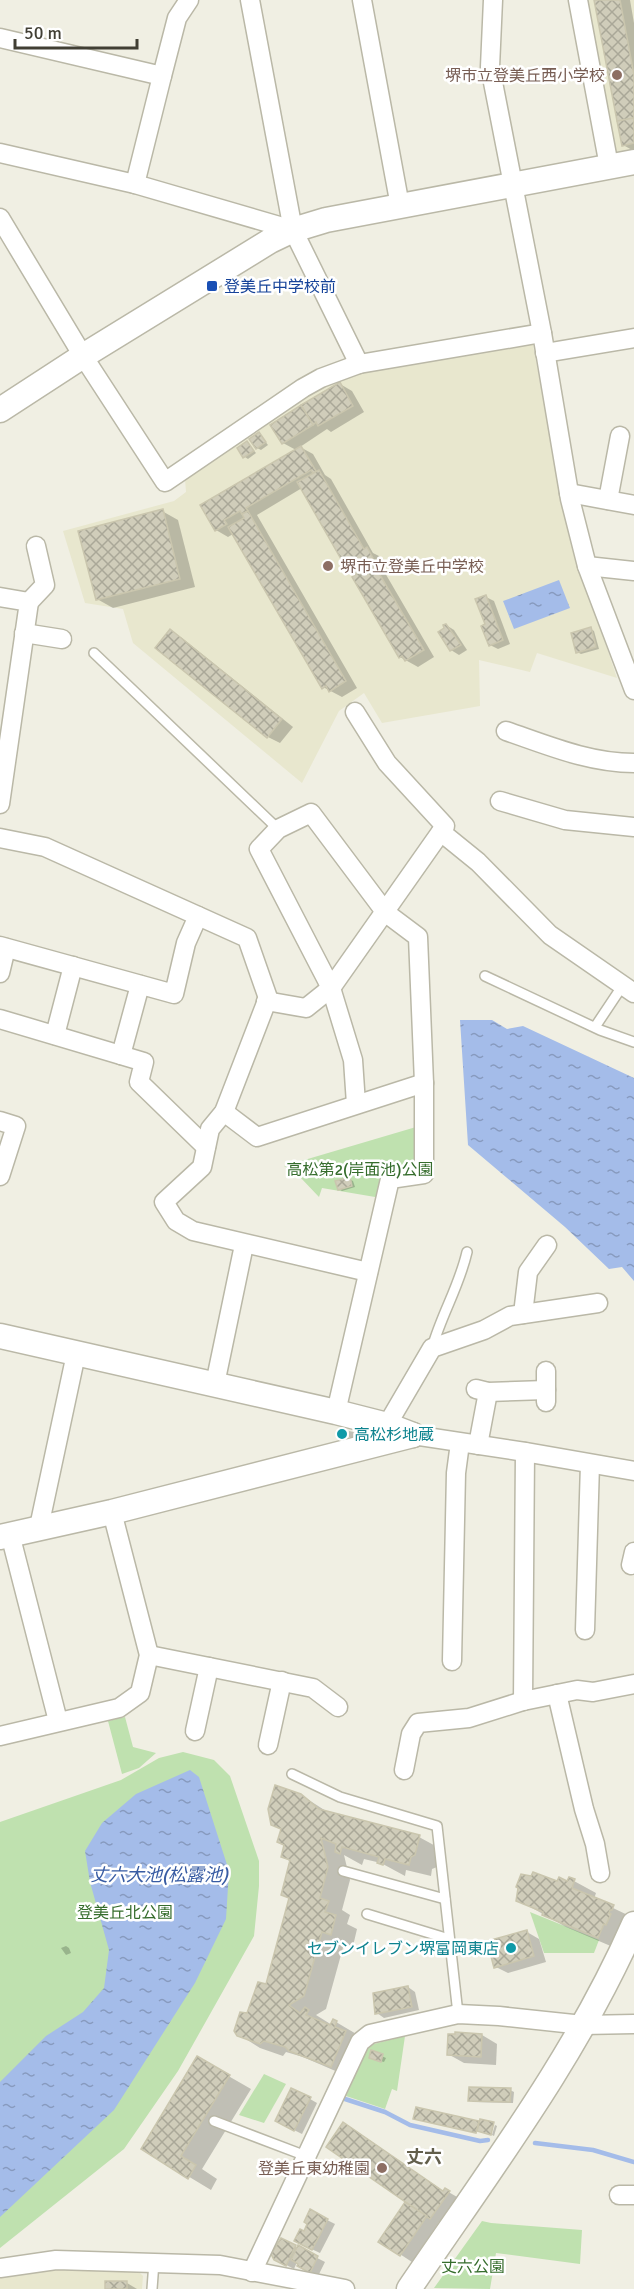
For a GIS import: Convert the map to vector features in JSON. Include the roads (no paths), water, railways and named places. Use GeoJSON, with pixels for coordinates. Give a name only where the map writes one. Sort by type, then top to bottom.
{"type":"FeatureCollection","features":[{"type":"Feature","properties":{"kind":"street"},"geometry":{"type":"LineString","coordinates":[[135,184],[177,18],[189,0]]}},
{"type":"Feature","properties":{"kind":"street"},"geometry":{"type":"LineString","coordinates":[[250,0],[293,230],[359,364]]}},
{"type":"Feature","properties":{"kind":"street"},"geometry":{"type":"LineString","coordinates":[[362,0],[400,206]]}},
{"type":"Feature","properties":{"kind":"street"},"geometry":{"type":"LineString","coordinates":[[493,0],[490,67],[542,333],[569,493],[587,566],[634,690]]}},
{"type":"Feature","properties":{"kind":"street"},"geometry":{"type":"LineString","coordinates":[[578,0],[609,166]]}},
{"type":"Feature","properties":{"kind":"street"},"geometry":{"type":"LineString","coordinates":[[0,38],[162,76]]}},
{"type":"Feature","properties":{"kind":"street"},"geometry":{"type":"LineString","coordinates":[[0,153],[135,184],[293,230]]}},
{"type":"Feature","properties":{"kind":"street"},"geometry":{"type":"LineString","coordinates":[[0,410],[270,241],[293,230],[326,220],[634,162]]}},
{"type":"Feature","properties":{"kind":"street"},"geometry":{"type":"LineString","coordinates":[[0,219],[83,356],[165,482],[321,378],[359,364],[542,333]]}},
{"type":"Feature","properties":{"kind":"street"},"geometry":{"type":"LineString","coordinates":[[545,353],[634,338]]}},
{"type":"Feature","properties":{"kind":"street"},"geometry":{"type":"LineString","coordinates":[[608,500],[620,436]]}},
{"type":"Feature","properties":{"kind":"street"},"geometry":{"type":"LineString","coordinates":[[569,493],[634,505]]}},
{"type":"Feature","properties":{"kind":"street"},"geometry":{"type":"LineString","coordinates":[[0,804],[29,602],[45,585],[36,546]]}},
{"type":"Feature","properties":{"kind":"street"},"geometry":{"type":"LineString","coordinates":[[587,566],[634,571]]}},
{"type":"Feature","properties":{"kind":"street"},"geometry":{"type":"LineString","coordinates":[[0,597],[29,602]]}},
{"type":"Feature","properties":{"kind":"street"},"geometry":{"type":"LineString","coordinates":[[24,633],[62,639]]}},
{"type":"Feature","properties":{"kind":"street"},"geometry":{"type":"LineString","coordinates":[[267,1001],[306,1008],[331,988],[386,913],[445,826],[387,763],[355,712]]}},
{"type":"Feature","properties":{"kind":"street"},"geometry":{"type":"LineString","coordinates":[[506,731],[576,754],[616,763],[634,763]]}},
{"type":"Feature","properties":{"kind":"street"},"geometry":{"type":"LineString","coordinates":[[500,801],[565,820],[634,827]]}},
{"type":"Feature","properties":{"kind":"street"},"geometry":{"type":"LineString","coordinates":[[336,1412],[390,1179],[423,1174],[424,1083],[418,937],[386,913],[311,813],[278,829],[259,849],[331,988],[353,1060],[356,1104]]}},
{"type":"Feature","properties":{"kind":"street"},"geometry":{"type":"LineString","coordinates":[[441,832],[478,862],[550,935],[628,989]]}},
{"type":"Feature","properties":{"kind":"street"},"geometry":{"type":"LineString","coordinates":[[0,838],[45,847],[247,938],[268,998],[224,1112],[210,1129],[202,1167],[164,1202],[176,1221],[193,1231],[244,1245],[368,1272]]}},
{"type":"Feature","properties":{"kind":"street"},"geometry":{"type":"LineString","coordinates":[[0,973],[3,947],[174,994],[186,943],[198,916]]}},
{"type":"Feature","properties":{"kind":"street"},"geometry":{"type":"LineString","coordinates":[[55,1035],[73,966]]}},
{"type":"Feature","properties":{"kind":"street"},"geometry":{"type":"LineString","coordinates":[[121,1055],[140,985]]}},
{"type":"Feature","properties":{"kind":"street"},"geometry":{"type":"LineString","coordinates":[[0,1019],[144,1062],[139,1082],[206,1147]]}},
{"type":"Feature","properties":{"kind":"street"},"geometry":{"type":"LineString","coordinates":[[224,1112],[256,1137],[424,1083]]}},
{"type":"Feature","properties":{"kind":"street"},"geometry":{"type":"LineString","coordinates":[[0,1121],[16,1126],[0,1176]]}},
{"type":"Feature","properties":{"kind":"street"},"geometry":{"type":"LineString","coordinates":[[215,1384],[244,1245]]}},
{"type":"Feature","properties":{"kind":"street"},"geometry":{"type":"LineString","coordinates":[[523,1314],[528,1272],[547,1245]]}},
{"type":"Feature","properties":{"kind":"street"},"geometry":{"type":"LineString","coordinates":[[387,1425],[432,1348],[484,1330],[510,1316],[598,1303]]}},
{"type":"Feature","properties":{"kind":"street"},"geometry":{"type":"LineString","coordinates":[[0,1336],[336,1412],[387,1425],[412,1436],[634,1471]]}},
{"type":"Feature","properties":{"kind":"street"},"geometry":{"type":"LineString","coordinates":[[39,1527],[76,1354]]}},
{"type":"Feature","properties":{"kind":"street"},"geometry":{"type":"LineString","coordinates":[[478,1445],[482,1391],[546,1396],[546,1371]]}},
{"type":"Feature","properties":{"kind":"street"},"geometry":{"type":"LineString","coordinates":[[58,1721],[5,1536],[112,1512],[412,1436]]}},
{"type":"Feature","properties":{"kind":"street"},"geometry":{"type":"LineString","coordinates":[[447,1650],[445,1563],[460,1443]]}},
{"type":"Feature","properties":{"kind":"street"},"geometry":{"type":"LineString","coordinates":[[523,1701],[525,1452]]}},
{"type":"Feature","properties":{"kind":"street"},"geometry":{"type":"LineString","coordinates":[[585,1630],[578,1589],[590,1464]]}},
{"type":"Feature","properties":{"kind":"street"},"geometry":{"type":"LineString","coordinates":[[0,1736],[119,1708],[140,1693],[149,1655],[112,1512]]}},
{"type":"Feature","properties":{"kind":"street"},"geometry":{"type":"LineString","coordinates":[[149,1655],[312,1688],[338,1707]]}},
{"type":"Feature","properties":{"kind":"street"},"geometry":{"type":"LineString","coordinates":[[195,1731],[209,1667]]}},
{"type":"Feature","properties":{"kind":"street"},"geometry":{"type":"LineString","coordinates":[[268,1745],[282,1681]]}},
{"type":"Feature","properties":{"kind":"street"},"geometry":{"type":"LineString","coordinates":[[404,1770],[411,1734],[418,1723],[469,1718],[523,1701],[577,1690],[593,1692],[634,1684]]}},
{"type":"Feature","properties":{"kind":"street"},"geometry":{"type":"LineString","coordinates":[[557,1694],[584,1809],[595,1844],[600,1873]]}},
{"type":"Feature","properties":{"kind":"street"},"geometry":{"type":"LineString","coordinates":[[409,2289],[546,2089],[583,2025],[634,1924]]}},
{"type":"Feature","properties":{"kind":"street"},"geometry":{"type":"LineString","coordinates":[[252,2272],[360,2042],[370,2034],[458,2014],[583,2025],[634,2024]]}},
{"type":"Feature","properties":{"kind":"street"},"geometry":{"type":"LineString","coordinates":[[0,2268],[56,2260],[220,2265],[345,2289]]}},
{"type":"Feature","properties":{"kind":"lane"},"geometry":{"type":"LineString","coordinates":[[94,653],[278,829]]}},
{"type":"Feature","properties":{"kind":"lane"},"geometry":{"type":"LineString","coordinates":[[485,976],[595,1028],[634,1042]]}},
{"type":"Feature","properties":{"kind":"lane"},"geometry":{"type":"LineString","coordinates":[[595,1028],[628,989]]}},
{"type":"Feature","properties":{"kind":"lane"},"geometry":{"type":"LineString","coordinates":[[432,1348],[440,1321],[462,1277],[467,1252]]}},
{"type":"Feature","properties":{"kind":"lane"},"geometry":{"type":"LineString","coordinates":[[292,1774],[340,1797],[436,1826],[458,2014]]}},
{"type":"Feature","properties":{"kind":"lane"},"geometry":{"type":"LineString","coordinates":[[343,1871],[445,1899]]}},
{"type":"Feature","properties":{"kind":"lane"},"geometry":{"type":"LineString","coordinates":[[367,1914],[449,1939]]}},
{"type":"Feature","properties":{"kind":"lane"},"geometry":{"type":"LineString","coordinates":[[214,2121],[306,2157]]}},
{"type":"Feature","properties":{"kind":"lane"},"geometry":{"type":"LineString","coordinates":[[152,2289],[154,2262]]}},
{"type":"Feature","properties":{"kind":"water"},"geometry":{"type":"Polygon","coordinates":[[[559,580],[570,608],[514,629],[503,601],[559,580]]]}},
{"type":"Feature","properties":{"kind":"water"},"geometry":{"type":"Polygon","coordinates":[[[460,1020],[492,1020],[507,1029],[523,1026],[634,1078],[634,1281],[622,1267],[609,1269],[565,1227],[468,1145],[460,1020]]]}},
{"type":"Feature","properties":{"kind":"water","name":"丈六大池(松露池)"},"geometry":{"type":"Polygon","coordinates":[[[190,1770],[199,1777],[229,1871],[226,1919],[195,1983],[114,2110],[0,2217],[0,2082],[46,2036],[83,2012],[104,1988],[109,1950],[90,1882],[85,1851],[102,1823],[136,1794],[190,1770]]]}},
{"type":"Feature","properties":{"kind":"waterway"},"geometry":{"type":"LineString","coordinates":[[345,2099],[385,2112],[410,2125],[480,2141],[488,2140]]}},
{"type":"Feature","properties":{"kind":"waterway"},"geometry":{"type":"LineString","coordinates":[[535,2143],[593,2150],[634,2162]]}},
{"type":"Feature","properties":{"kind":"place","name":"堺市立登美丘西小学校"},"geometry":{"type":"Point","coordinates":[617,75]}},
{"type":"Feature","properties":{"kind":"place","name":"登美丘中学校前"},"geometry":{"type":"Point","coordinates":[212,286]}},
{"type":"Feature","properties":{"kind":"place","name":"堺市立登美丘中学校"},"geometry":{"type":"Point","coordinates":[328,566]}},
{"type":"Feature","properties":{"kind":"place","name":"高松杉地蔵"},"geometry":{"type":"Point","coordinates":[342,1434]}},
{"type":"Feature","properties":{"kind":"place","name":"セブンイレブン堺富岡東店"},"geometry":{"type":"Point","coordinates":[511,1948]}},
{"type":"Feature","properties":{"kind":"place","name":"登美丘東幼稚園"},"geometry":{"type":"Point","coordinates":[382,2168]}},
{"type":"Feature","properties":{"kind":"district","name":"丈六"},"geometry":{"type":"Point","coordinates":[424,2157]}},
{"type":"Feature","properties":{"kind":"park label","name":"高松第2(岸面池)公園"},"geometry":{"type":"Point","coordinates":[360,1169]}},
{"type":"Feature","properties":{"kind":"park label","name":"登美丘北公園"},"geometry":{"type":"Point","coordinates":[125,1912]}},
{"type":"Feature","properties":{"kind":"park label","name":"丈六公園"},"geometry":{"type":"Point","coordinates":[473,2266]}}]}
